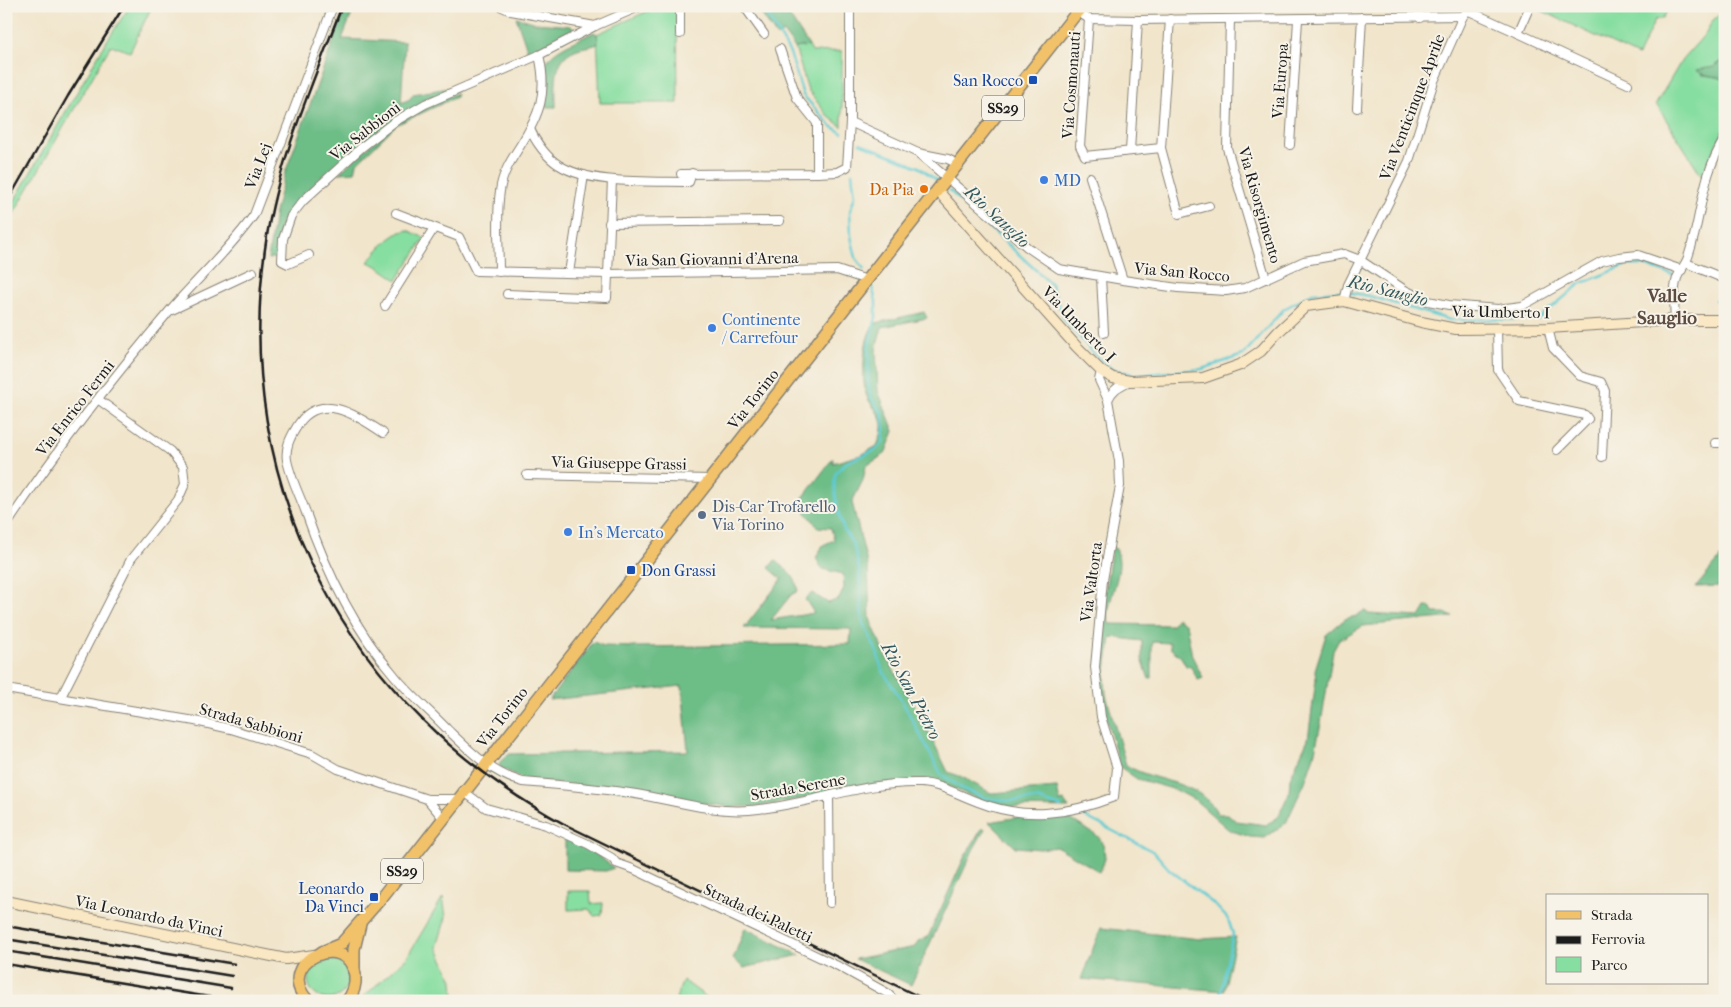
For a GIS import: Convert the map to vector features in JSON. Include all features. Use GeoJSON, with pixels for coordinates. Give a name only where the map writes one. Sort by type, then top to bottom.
{"type":"FeatureCollection","features":[{"type":"Feature","properties":{"kind":"main road","name":"Via Torino"},"geometry":{"type":"LineString","coordinates":[[318,954],[341,944],[360,924],[1080,9]]}},
{"type":"Feature","properties":{"kind":"main road","name":"Via Torino"},"geometry":{"type":"LineString","coordinates":[[346,1001],[354,989],[354,949],[360,924]]}},
{"type":"Feature","properties":{"kind":"main road"},"geometry":{"type":"LineString","coordinates":[[301,993],[304,964],[318,954],[333,952],[342,956],[354,971]]}},
{"type":"Feature","properties":{"kind":"street","name":"Via Lej"},"geometry":{"type":"LineString","coordinates":[[170,311],[209,266],[237,239],[254,215],[333,6]]}},
{"type":"Feature","properties":{"kind":"street"},"geometry":{"type":"LineString","coordinates":[[500,6],[511,11],[595,26]]}},
{"type":"Feature","properties":{"kind":"street"},"geometry":{"type":"LineString","coordinates":[[498,272],[500,190],[508,164],[530,129],[544,93],[540,56],[595,26],[641,6]]}},
{"type":"Feature","properties":{"kind":"street"},"geometry":{"type":"LineString","coordinates":[[680,6],[680,34]]}},
{"type":"Feature","properties":{"kind":"street"},"geometry":{"type":"LineString","coordinates":[[744,6],[764,34]]}},
{"type":"Feature","properties":{"kind":"street"},"geometry":{"type":"LineString","coordinates":[[681,174],[818,173],[837,172],[847,168],[850,122],[850,6]]}},
{"type":"Feature","properties":{"kind":"street"},"geometry":{"type":"LineString","coordinates":[[1417,6],[1420,18]]}},
{"type":"Feature","properties":{"kind":"street"},"geometry":{"type":"LineString","coordinates":[[1518,33],[1530,6]]}},
{"type":"Feature","properties":{"kind":"street"},"geometry":{"type":"LineString","coordinates":[[1080,9],[1089,19],[1138,20],[1420,18],[1467,11],[1628,84]]}},
{"type":"Feature","properties":{"kind":"street","name":"Via Venticinque Aprile"},"geometry":{"type":"LineString","coordinates":[[1344,299],[1348,285],[1409,161],[1434,81],[1467,11]]}},
{"type":"Feature","properties":{"kind":"street"},"geometry":{"type":"LineString","coordinates":[[1357,108],[1362,17]]}},
{"type":"Feature","properties":{"kind":"street","name":"Via Cosmonauti"},"geometry":{"type":"LineString","coordinates":[[1089,19],[1080,146],[1082,152],[1085,156],[1161,148]]}},
{"type":"Feature","properties":{"kind":"street"},"geometry":{"type":"LineString","coordinates":[[1170,19],[1161,148],[1178,214],[1209,206]]}},
{"type":"Feature","properties":{"kind":"street","name":"Via Risorgimento"},"geometry":{"type":"LineString","coordinates":[[1230,19],[1227,148],[1266,279]]}},
{"type":"Feature","properties":{"kind":"street"},"geometry":{"type":"LineString","coordinates":[[1130,151],[1138,20]]}},
{"type":"Feature","properties":{"kind":"street","name":"Via Europa"},"geometry":{"type":"LineString","coordinates":[[1290,145],[1298,20]]}},
{"type":"Feature","properties":{"kind":"street"},"geometry":{"type":"LineString","coordinates":[[780,49],[797,98],[816,123],[818,173]]}},
{"type":"Feature","properties":{"kind":"street","name":"Via Sabbioni"},"geometry":{"type":"LineString","coordinates":[[310,254],[288,264],[282,261],[283,239],[291,216],[302,201],[362,147],[394,122],[425,104],[540,56]]}},
{"type":"Feature","properties":{"kind":"street"},"geometry":{"type":"LineString","coordinates":[[850,122],[918,153],[948,159],[959,164]]}},
{"type":"Feature","properties":{"kind":"street"},"geometry":{"type":"LineString","coordinates":[[530,129],[535,140],[558,165],[584,175],[612,180],[689,182],[692,174]]}},
{"type":"Feature","properties":{"kind":"street"},"geometry":{"type":"LineString","coordinates":[[1675,320],[1674,302],[1677,278],[1684,266],[1696,227],[1704,182],[1725,138]]}},
{"type":"Feature","properties":{"kind":"street","name":"Via San Rocco"},"geometry":{"type":"LineString","coordinates":[[918,153],[1027,247],[1058,269],[1101,277],[1178,288],[1226,292],[1245,288],[1304,261],[1344,254],[1360,260],[1405,290],[1428,301],[1498,309],[1522,306],[1602,261],[1619,257],[1638,255],[1684,266],[1725,279]]}},
{"type":"Feature","properties":{"kind":"street"},"geometry":{"type":"LineString","coordinates":[[569,273],[584,175]]}},
{"type":"Feature","properties":{"kind":"street"},"geometry":{"type":"LineString","coordinates":[[1090,177],[1123,280]]}},
{"type":"Feature","properties":{"kind":"street","name":"Via San Giovanni d'Arena"},"geometry":{"type":"LineString","coordinates":[[612,180],[607,274],[838,270],[867,280]]}},
{"type":"Feature","properties":{"kind":"street","name":"Via Umberto I"},"geometry":{"type":"LineString","coordinates":[[938,191],[1076,346],[1101,371],[1113,378],[1130,382],[1203,378],[1222,371],[1240,364],[1261,351],[1306,306],[1344,299],[1421,322],[1456,329],[1548,328],[1675,320],[1725,320]]}},
{"type":"Feature","properties":{"kind":"street"},"geometry":{"type":"LineString","coordinates":[[396,213],[416,219],[460,238],[476,271],[607,274],[607,298],[507,294]]}},
{"type":"Feature","properties":{"kind":"street"},"geometry":{"type":"LineString","coordinates":[[609,223],[780,221]]}},
{"type":"Feature","properties":{"kind":"street"},"geometry":{"type":"LineString","coordinates":[[385,306],[434,228]]}},
{"type":"Feature","properties":{"kind":"street"},"geometry":{"type":"LineString","coordinates":[[170,311],[253,272]]}},
{"type":"Feature","properties":{"kind":"street"},"geometry":{"type":"LineString","coordinates":[[1101,277],[1104,333]]}},
{"type":"Feature","properties":{"kind":"street","name":"Via Enrico Fermi"},"geometry":{"type":"LineString","coordinates":[[6,526],[43,470],[170,311]]}},
{"type":"Feature","properties":{"kind":"street"},"geometry":{"type":"LineString","coordinates":[[1548,328],[1553,348],[1580,376],[1601,382],[1605,391],[1602,457]]}},
{"type":"Feature","properties":{"kind":"street"},"geometry":{"type":"LineString","coordinates":[[1497,329],[1498,370],[1519,401],[1555,407],[1585,415],[1588,419],[1557,450]]}},
{"type":"Feature","properties":{"kind":"street","name":"Via Valtorta"},"geometry":{"type":"LineString","coordinates":[[1101,371],[1099,380],[1108,400],[1119,461],[1120,486],[1103,580],[1095,667],[1101,717],[1117,768],[1114,797]]}},
{"type":"Feature","properties":{"kind":"street"},"geometry":{"type":"LineString","coordinates":[[1108,400],[1110,394],[1118,387],[1130,382]]}},
{"type":"Feature","properties":{"kind":"street"},"geometry":{"type":"LineString","coordinates":[[61,697],[132,559],[178,500],[185,484],[183,467],[170,451],[99,400]]}},
{"type":"Feature","properties":{"kind":"street","name":"Via Torino"},"geometry":{"type":"LineString","coordinates":[[383,433],[348,412],[336,408],[313,410],[300,421],[288,441],[287,459],[333,582],[362,629],[393,675],[485,764]]}},
{"type":"Feature","properties":{"kind":"street"},"geometry":{"type":"LineString","coordinates":[[1715,443],[1725,443]]}},
{"type":"Feature","properties":{"kind":"street","name":"Via Giuseppe Grassi"},"geometry":{"type":"LineString","coordinates":[[527,475],[710,479]]}},
{"type":"Feature","properties":{"kind":"street","name":"Strada Sabbioni"},"geometry":{"type":"LineString","coordinates":[[6,689],[195,720],[267,738],[312,754],[338,769],[427,799],[460,796]]}},
{"type":"Feature","properties":{"kind":"street","name":"Strada Serene"},"geometry":{"type":"LineString","coordinates":[[485,764],[508,778],[524,782],[634,794],[734,810],[748,810],[889,784],[923,783],[937,786],[1010,812],[1066,813],[1114,797]]}},
{"type":"Feature","properties":{"kind":"street","name":"Strada dei Paletti"},"geometry":{"type":"LineString","coordinates":[[460,796],[486,808],[528,818],[563,832],[612,858],[616,863],[831,963],[887,993],[895,1001]]}},
{"type":"Feature","properties":{"kind":"street"},"geometry":{"type":"LineString","coordinates":[[829,796],[830,903]]}},
{"type":"Feature","properties":{"kind":"street"},"geometry":{"type":"LineString","coordinates":[[427,799],[443,818]]}},
{"type":"Feature","properties":{"kind":"street","name":"Via Leonardo da Vinci"},"geometry":{"type":"LineString","coordinates":[[6,901],[286,959],[318,954]]}},
{"type":"Feature","properties":{"kind":"street"},"geometry":{"type":"LineString","coordinates":[[286,959],[294,968],[301,993]]}},
{"type":"Feature","properties":{"kind":"green space"},"geometry":{"type":"Polygon","coordinates":[[[130,6],[152,6],[130,52],[111,45],[6,227],[6,215],[106,42],[130,6]]]}},
{"type":"Feature","properties":{"kind":"green space"},"geometry":{"type":"Polygon","coordinates":[[[346,6],[355,6],[342,39],[405,42],[401,103],[410,99],[413,94],[449,88],[484,75],[361,143],[302,197],[289,213],[280,229],[276,257],[268,259],[275,212],[285,173],[346,6]]]}},
{"type":"Feature","properties":{"kind":"green space"},"geometry":{"type":"Polygon","coordinates":[[[659,6],[677,6],[678,103],[600,103],[597,34],[659,6]]]}},
{"type":"Feature","properties":{"kind":"green space"},"geometry":{"type":"Polygon","coordinates":[[[756,6],[790,6],[790,17],[809,46],[795,48],[783,32],[777,37],[756,6]]]}},
{"type":"Feature","properties":{"kind":"green space"},"geometry":{"type":"Polygon","coordinates":[[[1537,6],[1670,6],[1663,18],[1655,20],[1638,56],[1536,8],[1537,6]]]}},
{"type":"Feature","properties":{"kind":"green space"},"geometry":{"type":"Polygon","coordinates":[[[1725,10],[1725,59],[1702,75],[1719,77],[1725,80],[1725,127],[1702,176],[1656,104],[1682,60],[1706,33],[1712,21],[1725,10]]]}},
{"type":"Feature","properties":{"kind":"green space"},"geometry":{"type":"Polygon","coordinates":[[[516,17],[537,23],[571,26],[575,30],[573,35],[529,55],[516,17]]]}},
{"type":"Feature","properties":{"kind":"green space"},"geometry":{"type":"Polygon","coordinates":[[[594,32],[597,34],[598,44],[575,50],[562,60],[557,74],[556,107],[545,107],[548,86],[548,78],[545,71],[547,62],[557,51],[594,32]]]}},
{"type":"Feature","properties":{"kind":"green space"},"geometry":{"type":"Polygon","coordinates":[[[809,46],[812,52],[842,51],[842,127],[828,116],[808,90],[795,48],[809,46]]]}},
{"type":"Feature","properties":{"kind":"green space"},"geometry":{"type":"Polygon","coordinates":[[[1725,59],[1725,80],[1696,70],[1714,67],[1725,59]]]}},
{"type":"Feature","properties":{"kind":"green space"},"geometry":{"type":"Polygon","coordinates":[[[457,93],[456,97],[396,125],[357,163],[355,172],[339,173],[395,123],[426,106],[457,93]]]}},
{"type":"Feature","properties":{"kind":"green space"},"geometry":{"type":"Polygon","coordinates":[[[407,230],[425,238],[397,280],[368,262],[390,238],[407,230]]]}},
{"type":"Feature","properties":{"kind":"green space"},"geometry":{"type":"Polygon","coordinates":[[[924,312],[927,318],[882,327],[876,349],[878,391],[894,431],[885,454],[866,466],[863,480],[852,502],[868,567],[870,619],[887,659],[920,714],[948,772],[962,777],[991,793],[1057,788],[1060,802],[1064,801],[1069,808],[1011,807],[985,802],[938,782],[827,794],[761,806],[729,807],[638,792],[524,780],[500,767],[499,763],[508,754],[688,751],[682,686],[549,700],[593,642],[604,646],[633,647],[850,644],[851,629],[744,628],[782,579],[769,568],[775,560],[793,577],[798,591],[791,595],[771,620],[814,613],[805,599],[812,593],[828,603],[839,599],[844,588],[843,574],[822,569],[816,558],[823,545],[834,540],[831,528],[817,527],[799,503],[833,458],[833,463],[861,455],[877,446],[882,423],[880,416],[866,394],[864,383],[864,354],[868,335],[872,328],[876,323],[924,312]]]}},
{"type":"Feature","properties":{"kind":"green space"},"geometry":{"type":"Polygon","coordinates":[[[1725,542],[1725,586],[1696,587],[1723,555],[1722,543],[1725,542]]]}},
{"type":"Feature","properties":{"kind":"green space"},"geometry":{"type":"Polygon","coordinates":[[[1112,547],[1116,549],[1119,567],[1108,615],[1109,624],[1172,625],[1177,618],[1186,624],[1192,656],[1203,678],[1198,680],[1191,667],[1186,666],[1181,657],[1170,648],[1170,643],[1152,642],[1152,678],[1149,679],[1142,659],[1142,641],[1111,637],[1105,677],[1106,695],[1126,765],[1151,776],[1189,788],[1200,794],[1218,814],[1228,814],[1236,821],[1266,825],[1278,817],[1289,793],[1290,778],[1308,739],[1316,680],[1315,670],[1326,635],[1345,619],[1356,616],[1365,610],[1368,614],[1420,617],[1426,607],[1431,607],[1434,613],[1445,613],[1453,617],[1363,626],[1339,640],[1333,651],[1314,756],[1305,782],[1286,823],[1265,838],[1250,837],[1229,830],[1195,800],[1176,790],[1137,779],[1120,767],[1100,696],[1104,598],[1112,547]]]}},
{"type":"Feature","properties":{"kind":"green space"},"geometry":{"type":"Polygon","coordinates":[[[1026,816],[1067,817],[1099,837],[1104,847],[1105,859],[1100,872],[1058,847],[1040,849],[1015,847],[989,822],[1026,816]]]}},
{"type":"Feature","properties":{"kind":"green space"},"geometry":{"type":"Polygon","coordinates":[[[983,827],[985,829],[973,850],[911,985],[855,959],[915,947],[918,941],[928,937],[965,856],[983,827]]]}},
{"type":"Feature","properties":{"kind":"green space"},"geometry":{"type":"Polygon","coordinates":[[[565,837],[595,853],[614,868],[606,871],[565,870],[565,837]]]}},
{"type":"Feature","properties":{"kind":"green space"},"geometry":{"type":"Polygon","coordinates":[[[568,891],[590,891],[591,904],[603,903],[602,915],[594,916],[589,909],[568,910],[568,891]]]}},
{"type":"Feature","properties":{"kind":"green space"},"geometry":{"type":"Polygon","coordinates":[[[443,897],[446,917],[437,947],[453,980],[454,995],[449,1001],[359,1001],[407,957],[443,897]]]}},
{"type":"Feature","properties":{"kind":"green space"},"geometry":{"type":"Polygon","coordinates":[[[745,928],[800,955],[744,968],[733,959],[745,928]]]}},
{"type":"Feature","properties":{"kind":"green space"},"geometry":{"type":"Polygon","coordinates":[[[1101,928],[1200,939],[1236,937],[1224,991],[1081,979],[1101,928]]]}},
{"type":"Feature","properties":{"kind":"green space"},"geometry":{"type":"Polygon","coordinates":[[[332,959],[339,962],[345,968],[348,979],[347,987],[339,996],[332,999],[324,999],[317,996],[309,987],[308,975],[311,968],[320,960],[332,959]]]}},
{"type":"Feature","properties":{"kind":"green space"},"geometry":{"type":"Polygon","coordinates":[[[683,980],[712,1001],[680,1001],[676,998],[683,980]]]}},
{"type":"Feature","properties":{"kind":"waterway","name":"Rio Sauglio"},"geometry":{"type":"LineString","coordinates":[[762,6],[790,53],[803,95],[830,125],[842,133]]}},
{"type":"Feature","properties":{"kind":"waterway","name":"Rio Sauglio"},"geometry":{"type":"LineString","coordinates":[[860,143],[919,167],[939,182]]}},
{"type":"Feature","properties":{"kind":"waterway","name":"Rio San Pietro"},"geometry":{"type":"LineString","coordinates":[[852,173],[855,196],[850,211],[851,236],[856,258],[864,269]]}},
{"type":"Feature","properties":{"kind":"waterway","name":"Rio Sauglio"},"geometry":{"type":"LineString","coordinates":[[950,191],[1051,284],[1064,319],[1094,354],[1112,369],[1136,375],[1202,369],[1243,355],[1284,309],[1312,293],[1343,291],[1369,296],[1450,320],[1538,319],[1580,284],[1627,265],[1644,265],[1672,275]]}},
{"type":"Feature","properties":{"kind":"waterway","name":"Rio San Pietro"},"geometry":{"type":"LineString","coordinates":[[872,287],[876,301],[876,317],[869,345],[868,379],[871,398],[882,413],[884,427],[883,442],[876,450],[847,462],[836,472],[834,484],[838,511],[844,530],[854,546],[859,568],[862,620],[877,652],[882,670],[901,699],[941,774],[963,789],[985,798],[1011,801],[1037,799],[1061,807]]}},
{"type":"Feature","properties":{"kind":"waterway"},"geometry":{"type":"LineString","coordinates":[[1715,300],[1725,301]]}},
{"type":"Feature","properties":{"kind":"waterway","name":"Rio San Pietro"},"geometry":{"type":"LineString","coordinates":[[1076,812],[1154,852],[1169,869],[1215,905],[1228,919],[1233,934],[1219,1001]]}},
{"type":"Feature","properties":{"kind":"railway"},"geometry":{"type":"LineString","coordinates":[[6,204],[68,96],[124,6]]}},
{"type":"Feature","properties":{"kind":"railway"},"geometry":{"type":"LineString","coordinates":[[342,6],[308,93],[279,182],[266,242],[259,333],[267,421],[287,504],[321,582],[366,654],[422,720],[489,777],[566,825],[928,1001]]}},
{"type":"Feature","properties":{"kind":"railway"},"geometry":{"type":"LineString","coordinates":[[6,926],[235,964]]}},
{"type":"Feature","properties":{"kind":"railway"},"geometry":{"type":"LineString","coordinates":[[6,939],[232,976]]}},
{"type":"Feature","properties":{"kind":"railway"},"geometry":{"type":"LineString","coordinates":[[6,951],[231,988]]}},
{"type":"Feature","properties":{"kind":"railway"},"geometry":{"type":"LineString","coordinates":[[6,964],[228,1000]]}},
{"type":"Feature","properties":{"kind":"place","name":"San Rocco"},"geometry":{"type":"Point","coordinates":[1033,80]}},
{"type":"Feature","properties":{"kind":"place","name":"MD"},"geometry":{"type":"Point","coordinates":[1044,180]}},
{"type":"Feature","properties":{"kind":"place","name":"Da Pia"},"geometry":{"type":"Point","coordinates":[924,189]}},
{"type":"Feature","properties":{"kind":"place","name":"Continente / Carrefour"},"geometry":{"type":"Point","coordinates":[712,328]}},
{"type":"Feature","properties":{"kind":"place","name":"Dis-Car Trofarello Via Torino"},"geometry":{"type":"Point","coordinates":[702,515]}},
{"type":"Feature","properties":{"kind":"place","name":"In's Mercato"},"geometry":{"type":"Point","coordinates":[568,532]}},
{"type":"Feature","properties":{"kind":"place","name":"Don Grassi"},"geometry":{"type":"Point","coordinates":[631,570]}},
{"type":"Feature","properties":{"kind":"place","name":"Leonardo Da Vinci"},"geometry":{"type":"Point","coordinates":[374,897]}},
{"type":"Feature","properties":{"kind":"district","name":"Valle Sauglio"},"geometry":{"type":"Point","coordinates":[1667,307]}}]}
